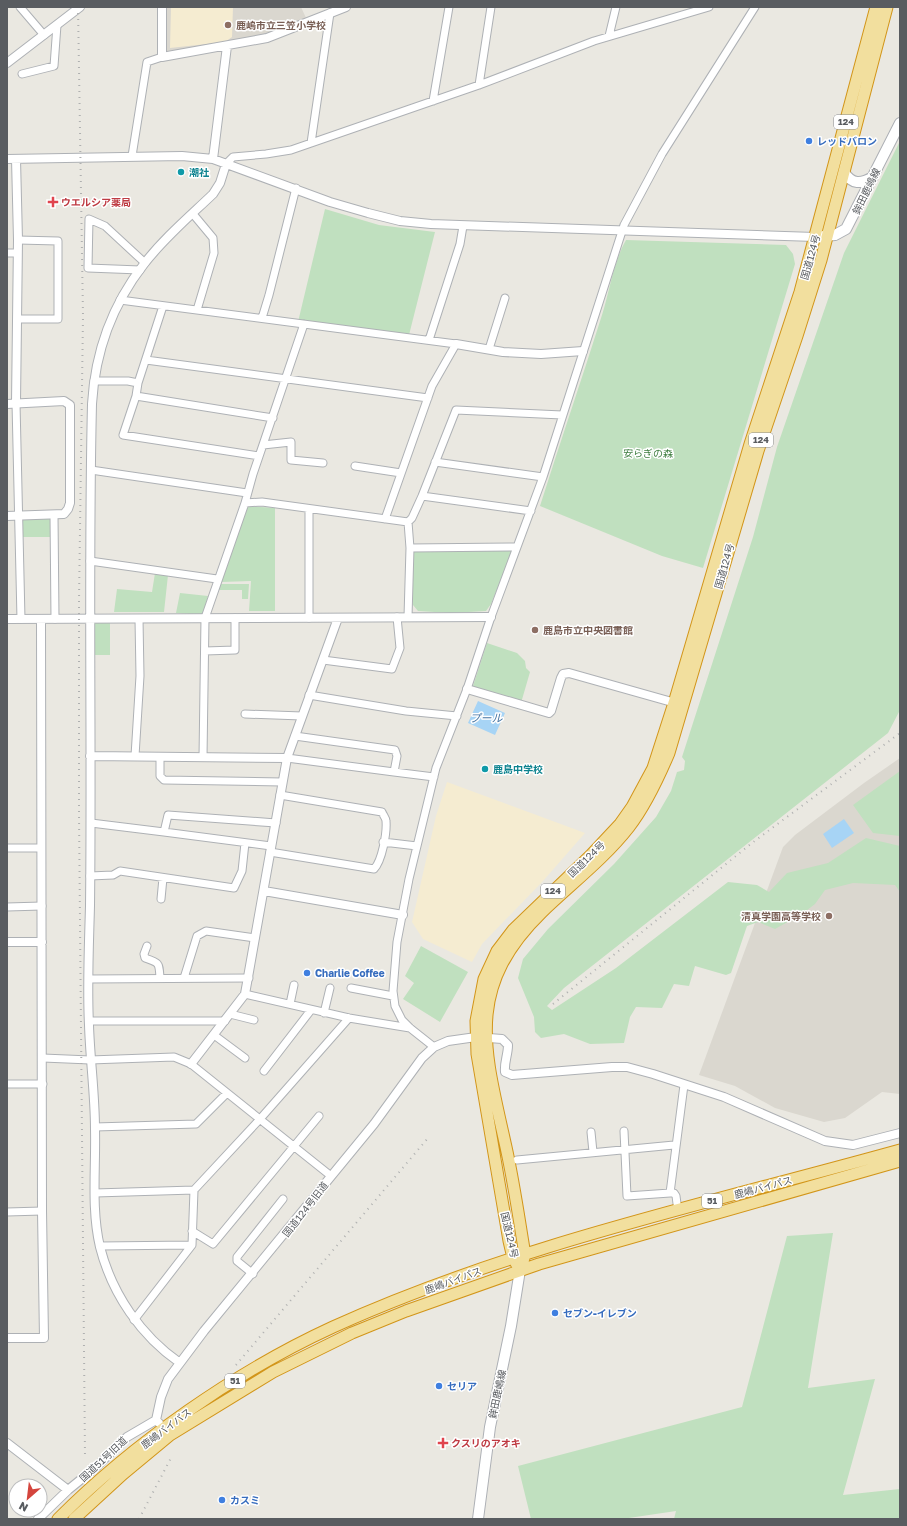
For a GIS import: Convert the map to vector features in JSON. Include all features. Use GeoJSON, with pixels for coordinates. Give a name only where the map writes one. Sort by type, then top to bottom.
{"type":"FeatureCollection","features":[{"type":"Feature","properties":{"kind":"highway","name":"国道124号"},"geometry":{"type":"LineString","coordinates":[[821,237],[876,7]]}},
{"type":"Feature","properties":{"kind":"highway","name":"国道124号"},"geometry":{"type":"LineString","coordinates":[[520,1270],[513,1258],[479,1070],[481,1037],[491,990],[511,948],[535,919],[615,844],[640,812],[657,782],[670,753],[679,704],[750,444],[796,306],[844,172],[887,7]]}},
{"type":"Feature","properties":{"kind":"highway","name":"国道124号"},"geometry":{"type":"LineString","coordinates":[[481,1037],[507,1150],[525,1254],[520,1270]]}},
{"type":"Feature","properties":{"kind":"highway","name":"鹿嶋バイパス"},"geometry":{"type":"LineString","coordinates":[[58,1519],[115,1467],[163,1427],[266,1363],[333,1327],[438,1284],[525,1254],[900,1150]]}},
{"type":"Feature","properties":{"kind":"highway","name":"鹿嶋バイパス"},"geometry":{"type":"LineString","coordinates":[[74,1519],[123,1474],[163,1427],[352,1333],[406,1311],[520,1270],[646,1232],[900,1160]]}},
{"type":"Feature","properties":{"kind":"main road","name":"鉾田鹿嶋線"},"geometry":{"type":"LineString","coordinates":[[821,237],[839,234],[846,229],[900,123]]}},
{"type":"Feature","properties":{"kind":"main road"},"geometry":{"type":"LineString","coordinates":[[844,172],[848,179],[853,182],[864,182],[873,177]]}},
{"type":"Feature","properties":{"kind":"main road","name":"鉾田鹿嶋線"},"geometry":{"type":"LineString","coordinates":[[478,1519],[490,1427],[511,1326],[520,1270]]}},
{"type":"Feature","properties":{"kind":"street"},"geometry":{"type":"LineString","coordinates":[[20,7],[44,35]]}},
{"type":"Feature","properties":{"kind":"street"},"geometry":{"type":"LineString","coordinates":[[69,16],[70,7]]}},
{"type":"Feature","properties":{"kind":"street"},"geometry":{"type":"LineString","coordinates":[[7,64],[80,7]]}},
{"type":"Feature","properties":{"kind":"street"},"geometry":{"type":"LineString","coordinates":[[162,7],[162,57]]}},
{"type":"Feature","properties":{"kind":"street"},"geometry":{"type":"LineString","coordinates":[[132,156],[147,62],[162,57],[267,38],[346,7]]}},
{"type":"Feature","properties":{"kind":"street"},"geometry":{"type":"LineString","coordinates":[[433,101],[449,7]]}},
{"type":"Feature","properties":{"kind":"street"},"geometry":{"type":"LineString","coordinates":[[479,85],[491,7]]}},
{"type":"Feature","properties":{"kind":"street"},"geometry":{"type":"LineString","coordinates":[[609,36],[616,7]]}},
{"type":"Feature","properties":{"kind":"street"},"geometry":{"type":"LineString","coordinates":[[180,1363],[149,1338],[134,1320],[116,1289],[100,1246],[95,1193],[95,1127],[90,1060],[89,1021],[91,823],[89,619],[94,381],[98,354],[120,300],[142,266],[213,194],[220,183],[226,164],[233,157],[281,152],[311,143],[479,85],[609,36],[709,7]]}},
{"type":"Feature","properties":{"kind":"street"},"geometry":{"type":"LineString","coordinates":[[434,1047],[402,1020],[396,1010],[394,996],[397,942],[417,846],[434,777],[467,689],[516,547],[543,477],[621,232],[662,154],[755,7]]}},
{"type":"Feature","properties":{"kind":"street"},"geometry":{"type":"LineString","coordinates":[[311,143],[330,13]]}},
{"type":"Feature","properties":{"kind":"street"},"geometry":{"type":"LineString","coordinates":[[22,74],[54,66],[57,25]]}},
{"type":"Feature","properties":{"kind":"street"},"geometry":{"type":"LineString","coordinates":[[213,160],[227,46]]}},
{"type":"Feature","properties":{"kind":"street"},"geometry":{"type":"LineString","coordinates":[[21,619],[20,515],[16,403],[18,240],[11,159],[182,156],[213,160],[296,188],[330,202],[400,221],[463,226],[821,237]]}},
{"type":"Feature","properties":{"kind":"street"},"geometry":{"type":"LineString","coordinates":[[262,318],[296,188]]}},
{"type":"Feature","properties":{"kind":"street"},"geometry":{"type":"LineString","coordinates":[[193,214],[214,238],[214,253],[197,310]]}},
{"type":"Feature","properties":{"kind":"street"},"geometry":{"type":"LineString","coordinates":[[89,219],[105,226],[142,266],[88,268],[89,219]]}},
{"type":"Feature","properties":{"kind":"street"},"geometry":{"type":"LineString","coordinates":[[430,340],[460,244],[463,226]]}},
{"type":"Feature","properties":{"kind":"street"},"geometry":{"type":"LineString","coordinates":[[18,240],[58,241],[58,319],[18,320]]}},
{"type":"Feature","properties":{"kind":"street"},"geometry":{"type":"LineString","coordinates":[[7,253],[17,253]]}},
{"type":"Feature","properties":{"kind":"street"},"geometry":{"type":"LineString","coordinates":[[489,349],[505,298]]}},
{"type":"Feature","properties":{"kind":"street"},"geometry":{"type":"LineString","coordinates":[[120,300],[489,349],[541,354],[583,351]]}},
{"type":"Feature","properties":{"kind":"street"},"geometry":{"type":"LineString","coordinates":[[163,306],[123,435],[259,456]]}},
{"type":"Feature","properties":{"kind":"street"},"geometry":{"type":"LineString","coordinates":[[203,757],[205,618],[304,324]]}},
{"type":"Feature","properties":{"kind":"street"},"geometry":{"type":"LineString","coordinates":[[386,519],[432,386],[456,344]]}},
{"type":"Feature","properties":{"kind":"street"},"geometry":{"type":"LineString","coordinates":[[146,360],[428,398]]}},
{"type":"Feature","properties":{"kind":"street"},"geometry":{"type":"LineString","coordinates":[[94,381],[128,381],[138,383]]}},
{"type":"Feature","properties":{"kind":"street"},"geometry":{"type":"LineString","coordinates":[[136,396],[273,418]]}},
{"type":"Feature","properties":{"kind":"street"},"geometry":{"type":"LineString","coordinates":[[7,404],[64,401],[70,404],[70,503],[68,509],[64,514],[7,516]]}},
{"type":"Feature","properties":{"kind":"street"},"geometry":{"type":"LineString","coordinates":[[408,617],[410,548],[408,522],[412,518],[422,496],[434,462],[456,410],[562,415]]}},
{"type":"Feature","properties":{"kind":"street"},"geometry":{"type":"LineString","coordinates":[[263,445],[291,442],[291,460],[324,463]]}},
{"type":"Feature","properties":{"kind":"street"},"geometry":{"type":"LineString","coordinates":[[434,462],[543,477]]}},
{"type":"Feature","properties":{"kind":"street"},"geometry":{"type":"LineString","coordinates":[[355,466],[401,473]]}},
{"type":"Feature","properties":{"kind":"street"},"geometry":{"type":"LineString","coordinates":[[91,470],[247,493]]}},
{"type":"Feature","properties":{"kind":"street"},"geometry":{"type":"LineString","coordinates":[[422,496],[531,510]]}},
{"type":"Feature","properties":{"kind":"street"},"geometry":{"type":"LineString","coordinates":[[245,502],[262,502],[309,510],[408,522]]}},
{"type":"Feature","properties":{"kind":"street"},"geometry":{"type":"LineString","coordinates":[[309,510],[309,618]]}},
{"type":"Feature","properties":{"kind":"street"},"geometry":{"type":"LineString","coordinates":[[54,515],[55,619]]}},
{"type":"Feature","properties":{"kind":"street"},"geometry":{"type":"LineString","coordinates":[[410,548],[516,547]]}},
{"type":"Feature","properties":{"kind":"street"},"geometry":{"type":"LineString","coordinates":[[90,561],[217,579]]}},
{"type":"Feature","properties":{"kind":"street"},"geometry":{"type":"LineString","coordinates":[[322,660],[392,669],[400,648],[397,617]]}},
{"type":"Feature","properties":{"kind":"street"},"geometry":{"type":"LineString","coordinates":[[7,619],[491,617]]}},
{"type":"Feature","properties":{"kind":"street"},"geometry":{"type":"LineString","coordinates":[[204,651],[235,650],[235,618]]}},
{"type":"Feature","properties":{"kind":"street"},"geometry":{"type":"LineString","coordinates":[[191,1064],[245,994],[287,758],[338,618]]}},
{"type":"Feature","properties":{"kind":"street"},"geometry":{"type":"LineString","coordinates":[[7,1338],[44,1338],[42,1212],[42,906],[40,848],[41,619]]}},
{"type":"Feature","properties":{"kind":"street"},"geometry":{"type":"LineString","coordinates":[[135,756],[140,676],[139,619]]}},
{"type":"Feature","properties":{"kind":"street"},"geometry":{"type":"LineString","coordinates":[[467,689],[549,713],[551,711],[561,678],[563,674],[569,673],[679,704]]}},
{"type":"Feature","properties":{"kind":"street"},"geometry":{"type":"LineString","coordinates":[[310,695],[406,711],[457,716]]}},
{"type":"Feature","properties":{"kind":"street"},"geometry":{"type":"LineString","coordinates":[[245,714],[302,716]]}},
{"type":"Feature","properties":{"kind":"street"},"geometry":{"type":"LineString","coordinates":[[295,736],[395,750],[397,756],[394,772]]}},
{"type":"Feature","properties":{"kind":"street"},"geometry":{"type":"LineString","coordinates":[[90,756],[287,758],[434,777]]}},
{"type":"Feature","properties":{"kind":"street"},"geometry":{"type":"LineString","coordinates":[[160,756],[160,776],[164,780],[282,782]]}},
{"type":"Feature","properties":{"kind":"street"},"geometry":{"type":"LineString","coordinates":[[91,823],[245,843],[374,869],[378,864],[386,819],[382,812],[280,795]]}},
{"type":"Feature","properties":{"kind":"street"},"geometry":{"type":"LineString","coordinates":[[164,832],[168,815],[276,823]]}},
{"type":"Feature","properties":{"kind":"street"},"geometry":{"type":"LineString","coordinates":[[383,842],[417,846]]}},
{"type":"Feature","properties":{"kind":"street"},"geometry":{"type":"LineString","coordinates":[[90,876],[113,875],[120,871],[234,888],[242,871],[245,843]]}},
{"type":"Feature","properties":{"kind":"street"},"geometry":{"type":"LineString","coordinates":[[7,848],[40,848]]}},
{"type":"Feature","properties":{"kind":"street"},"geometry":{"type":"LineString","coordinates":[[161,899],[163,878]]}},
{"type":"Feature","properties":{"kind":"street"},"geometry":{"type":"LineString","coordinates":[[264,891],[403,915]]}},
{"type":"Feature","properties":{"kind":"street"},"geometry":{"type":"LineString","coordinates":[[7,907],[42,906]]}},
{"type":"Feature","properties":{"kind":"street"},"geometry":{"type":"LineString","coordinates":[[184,978],[197,936],[200,933],[206,931],[255,938]]}},
{"type":"Feature","properties":{"kind":"street"},"geometry":{"type":"LineString","coordinates":[[7,942],[42,942]]}},
{"type":"Feature","properties":{"kind":"street"},"geometry":{"type":"LineString","coordinates":[[147,946],[144,954],[145,958],[157,962],[159,965],[160,978]]}},
{"type":"Feature","properties":{"kind":"street"},"geometry":{"type":"LineString","coordinates":[[89,978],[249,978]]}},
{"type":"Feature","properties":{"kind":"street"},"geometry":{"type":"LineString","coordinates":[[290,1004],[294,985]]}},
{"type":"Feature","properties":{"kind":"street"},"geometry":{"type":"LineString","coordinates":[[324,1013],[330,988]]}},
{"type":"Feature","properties":{"kind":"street"},"geometry":{"type":"LineString","coordinates":[[351,988],[394,996]]}},
{"type":"Feature","properties":{"kind":"street"},"geometry":{"type":"LineString","coordinates":[[245,994],[324,1013],[410,1028]]}},
{"type":"Feature","properties":{"kind":"street"},"geometry":{"type":"LineString","coordinates":[[264,1071],[311,1010]]}},
{"type":"Feature","properties":{"kind":"street"},"geometry":{"type":"LineString","coordinates":[[230,1014],[254,1020]]}},
{"type":"Feature","properties":{"kind":"street"},"geometry":{"type":"LineString","coordinates":[[134,1320],[192,1245],[194,1190],[260,1119],[349,1018]]}},
{"type":"Feature","properties":{"kind":"street"},"geometry":{"type":"LineString","coordinates":[[89,1021],[225,1021]]}},
{"type":"Feature","properties":{"kind":"street"},"geometry":{"type":"LineString","coordinates":[[214,1035],[244,1058]]}},
{"type":"Feature","properties":{"kind":"street"},"geometry":{"type":"LineString","coordinates":[[481,1037],[497,1038],[506,1042],[508,1046],[508,1056],[504,1062],[505,1072],[512,1075],[612,1067],[627,1068],[724,1097],[825,1141],[853,1145],[900,1133]]}},
{"type":"Feature","properties":{"kind":"street","name":"国道124号旧道"},"geometry":{"type":"LineString","coordinates":[[163,1427],[161,1397],[168,1379],[374,1124],[422,1058],[434,1047],[448,1041],[481,1037]]}},
{"type":"Feature","properties":{"kind":"street"},"geometry":{"type":"LineString","coordinates":[[43,1058],[90,1060],[174,1058],[191,1064],[331,1176]]}},
{"type":"Feature","properties":{"kind":"street"},"geometry":{"type":"LineString","coordinates":[[7,1084],[43,1084]]}},
{"type":"Feature","properties":{"kind":"street"},"geometry":{"type":"LineString","coordinates":[[670,1194],[684,1084]]}},
{"type":"Feature","properties":{"kind":"street"},"geometry":{"type":"LineString","coordinates":[[95,1127],[196,1124],[227,1093]]}},
{"type":"Feature","properties":{"kind":"street"},"geometry":{"type":"LineString","coordinates":[[192,1231],[213,1244],[295,1147],[319,1116]]}},
{"type":"Feature","properties":{"kind":"street"},"geometry":{"type":"LineString","coordinates":[[624,1131],[627,1196],[674,1193],[676,1196],[678,1211]]}},
{"type":"Feature","properties":{"kind":"street"},"geometry":{"type":"LineString","coordinates":[[591,1132],[593,1152]]}},
{"type":"Feature","properties":{"kind":"street"},"geometry":{"type":"LineString","coordinates":[[517,1160],[674,1145]]}},
{"type":"Feature","properties":{"kind":"street"},"geometry":{"type":"LineString","coordinates":[[95,1193],[194,1190]]}},
{"type":"Feature","properties":{"kind":"street"},"geometry":{"type":"LineString","coordinates":[[253,1274],[237,1261],[237,1257],[283,1199]]}},
{"type":"Feature","properties":{"kind":"street"},"geometry":{"type":"LineString","coordinates":[[7,1212],[42,1212]]}},
{"type":"Feature","properties":{"kind":"street"},"geometry":{"type":"LineString","coordinates":[[100,1246],[192,1245]]}},
{"type":"Feature","properties":{"kind":"street","name":"国道51号旧道"},"geometry":{"type":"LineString","coordinates":[[38,1519],[127,1437],[163,1427]]}},
{"type":"Feature","properties":{"kind":"street"},"geometry":{"type":"LineString","coordinates":[[7,1443],[68,1490]]}},
{"type":"Feature","properties":{"kind":"shaded area","name":"鹿嶋市立三笠小学校"},"geometry":{"type":"Polygon","coordinates":[[[166,7],[301,7],[306,18],[275,31],[227,46],[167,51],[166,7]]]}},
{"type":"Feature","properties":{"kind":"shaded area","name":"清真学園高等学校"},"geometry":{"type":"Polygon","coordinates":[[[900,758],[900,1094],[882,1092],[845,1118],[824,1122],[775,1108],[735,1086],[699,1075],[783,847],[795,835],[900,758]]]}},
{"type":"Feature","properties":{"kind":"green space"},"geometry":{"type":"Polygon","coordinates":[[[900,141],[900,710],[888,733],[564,988],[547,1006],[552,1010],[616,968],[728,882],[757,885],[769,892],[787,873],[828,863],[866,838],[900,846],[900,892],[895,885],[853,883],[825,890],[815,904],[802,914],[775,929],[758,922],[747,926],[731,973],[726,975],[695,966],[689,986],[674,984],[662,1008],[636,1007],[630,1017],[624,1043],[590,1044],[564,1034],[541,1038],[535,1032],[534,1017],[518,978],[523,959],[548,929],[614,864],[656,817],[671,791],[677,772],[684,770],[685,761],[682,757],[753,537],[777,447],[844,253],[900,141]]]}},
{"type":"Feature","properties":{"kind":"green space"},"geometry":{"type":"Polygon","coordinates":[[[325,209],[379,225],[435,232],[409,335],[298,322],[325,209]]]}},
{"type":"Feature","properties":{"kind":"green space","name":"安らぎの森"},"geometry":{"type":"Polygon","coordinates":[[[626,240],[786,245],[793,254],[795,264],[703,568],[662,556],[540,506],[602,315],[615,267],[626,240]]]}},
{"type":"Feature","properties":{"kind":"green space"},"geometry":{"type":"Polygon","coordinates":[[[248,506],[275,508],[275,611],[249,611],[251,581],[221,582],[248,506]]]}},
{"type":"Feature","properties":{"kind":"green space"},"geometry":{"type":"Polygon","coordinates":[[[20,516],[54,516],[54,537],[21,537],[20,516]]]}},
{"type":"Feature","properties":{"kind":"green space"},"geometry":{"type":"Polygon","coordinates":[[[513,550],[491,604],[486,611],[451,613],[418,611],[413,605],[412,551],[513,550]]]}},
{"type":"Feature","properties":{"kind":"green space"},"geometry":{"type":"Polygon","coordinates":[[[155,573],[168,575],[164,612],[114,612],[117,589],[152,592],[155,573]]]}},
{"type":"Feature","properties":{"kind":"green space"},"geometry":{"type":"Polygon","coordinates":[[[220,584],[249,584],[248,599],[242,599],[242,590],[218,590],[220,584]]]}},
{"type":"Feature","properties":{"kind":"green space"},"geometry":{"type":"Polygon","coordinates":[[[180,593],[208,596],[203,615],[176,613],[180,593]]]}},
{"type":"Feature","properties":{"kind":"green space"},"geometry":{"type":"Polygon","coordinates":[[[94,621],[110,621],[110,655],[92,655],[92,623],[94,621]]]}},
{"type":"Feature","properties":{"kind":"green space"},"geometry":{"type":"Polygon","coordinates":[[[487,643],[517,653],[525,661],[526,668],[530,672],[521,703],[472,689],[487,643]]]}},
{"type":"Feature","properties":{"kind":"green space"},"geometry":{"type":"Polygon","coordinates":[[[900,771],[900,836],[873,833],[853,805],[900,771]]]}},
{"type":"Feature","properties":{"kind":"green space"},"geometry":{"type":"Polygon","coordinates":[[[421,946],[468,972],[440,1022],[403,999],[414,983],[405,976],[421,946]]]}},
{"type":"Feature","properties":{"kind":"green space"},"geometry":{"type":"Polygon","coordinates":[[[833,1233],[808,1388],[875,1379],[843,1495],[900,1489],[900,1519],[674,1519],[676,1511],[622,1519],[531,1519],[518,1466],[742,1407],[787,1236],[833,1233]]]}},
{"type":"Feature","properties":{"kind":"sand"},"geometry":{"type":"Polygon","coordinates":[[[171,7],[233,7],[232,37],[225,42],[170,48],[171,7]]]}},
{"type":"Feature","properties":{"kind":"sand"},"geometry":{"type":"Polygon","coordinates":[[[447,782],[585,833],[543,881],[482,944],[472,962],[423,939],[412,922],[436,816],[447,782]]]}},
{"type":"Feature","properties":{"kind":"water","name":"プール"},"geometry":{"type":"Polygon","coordinates":[[[478,701],[505,713],[495,735],[468,723],[478,701]]]}},
{"type":"Feature","properties":{"kind":"water"},"geometry":{"type":"Polygon","coordinates":[[[844,819],[854,833],[832,848],[823,834],[844,819]]]}},
{"type":"Feature","properties":{"kind":"railway"},"geometry":{"type":"LineString","coordinates":[[78,7],[83,316],[79,600],[79,814],[85,1456]]}},
{"type":"Feature","properties":{"kind":"railway"},"geometry":{"type":"LineString","coordinates":[[553,1004],[752,843],[900,733]]}},
{"type":"Feature","properties":{"kind":"railway"},"geometry":{"type":"LineString","coordinates":[[236,1365],[428,1138]]}},
{"type":"Feature","properties":{"kind":"railway"},"geometry":{"type":"LineString","coordinates":[[139,1519],[172,1456]]}},
{"type":"Feature","properties":{"kind":"place","name":"鹿嶋市立三笠小学校"},"geometry":{"type":"Point","coordinates":[228,25]}},
{"type":"Feature","properties":{"kind":"place","name":"レッドバロン"},"geometry":{"type":"Point","coordinates":[809,141]}},
{"type":"Feature","properties":{"kind":"place","name":"潮社"},"geometry":{"type":"Point","coordinates":[181,172]}},
{"type":"Feature","properties":{"kind":"place","name":"ウエルシア薬局"},"geometry":{"type":"Point","coordinates":[53,202]}},
{"type":"Feature","properties":{"kind":"place","name":"鹿島市立中央図書館"},"geometry":{"type":"Point","coordinates":[535,630]}},
{"type":"Feature","properties":{"kind":"place","name":"鹿島中学校"},"geometry":{"type":"Point","coordinates":[485,769]}},
{"type":"Feature","properties":{"kind":"place","name":"清真学園高等学校"},"geometry":{"type":"Point","coordinates":[829,916]}},
{"type":"Feature","properties":{"kind":"place","name":"Charlie Coffee"},"geometry":{"type":"Point","coordinates":[307,973]}},
{"type":"Feature","properties":{"kind":"place","name":"セブン-イレブン"},"geometry":{"type":"Point","coordinates":[555,1313]}},
{"type":"Feature","properties":{"kind":"place","name":"セリア"},"geometry":{"type":"Point","coordinates":[439,1386]}},
{"type":"Feature","properties":{"kind":"place","name":"クスリのアオキ"},"geometry":{"type":"Point","coordinates":[443,1443]}},
{"type":"Feature","properties":{"kind":"place","name":"カスミ"},"geometry":{"type":"Point","coordinates":[222,1500]}}]}
